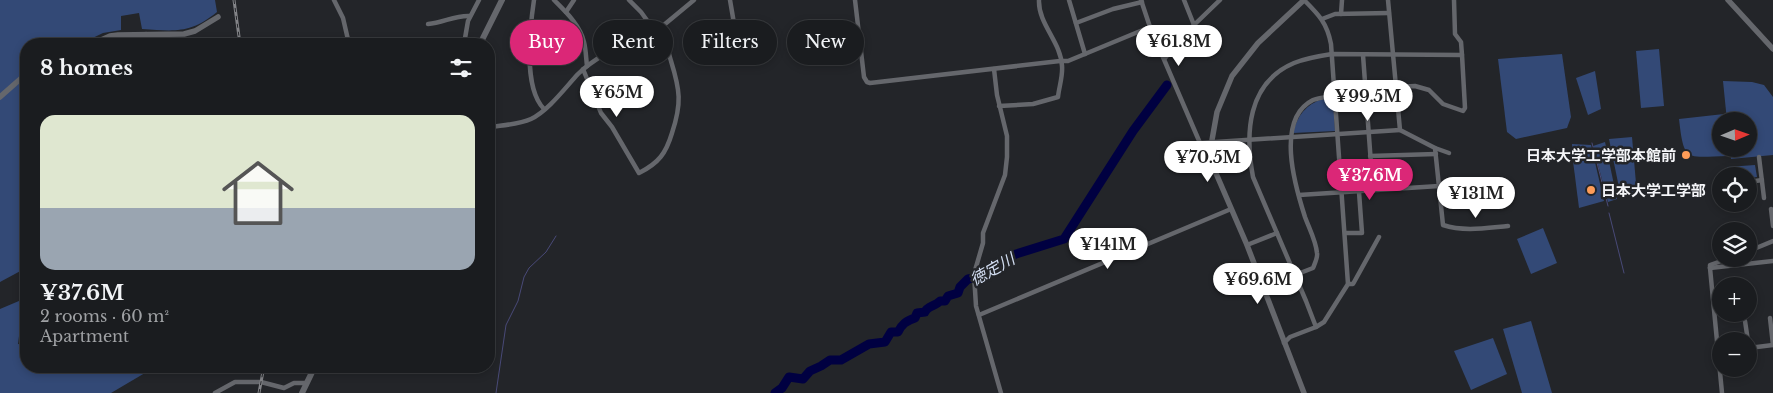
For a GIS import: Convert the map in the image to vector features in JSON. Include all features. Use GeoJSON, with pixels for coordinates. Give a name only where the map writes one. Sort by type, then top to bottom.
{"type":"FeatureCollection","features":[{"type":"Feature","properties":{"kind":"main road"},"geometry":{"type":"LineString","coordinates":[[483,38],[502,0]]}},
{"type":"Feature","properties":{"kind":"main road"},"geometry":{"type":"LineString","coordinates":[[302,393],[312,373]]}},
{"type":"Feature","properties":{"kind":"street"},"geometry":{"type":"LineString","coordinates":[[334,0],[342,18],[347,38]]}},
{"type":"Feature","properties":{"kind":"street"},"geometry":{"type":"LineString","coordinates":[[465,38],[470,16],[479,0]]}},
{"type":"Feature","properties":{"kind":"street"},"geometry":{"type":"LineString","coordinates":[[534,0],[530,71],[533,85],[544,109]]}},
{"type":"Feature","properties":{"kind":"street"},"geometry":{"type":"LineString","coordinates":[[554,0],[566,12],[583,38],[585,68],[601,113],[612,127],[639,173],[657,161],[670,143],[679,113],[678,82],[673,65]]}},
{"type":"Feature","properties":{"kind":"street"},"geometry":{"type":"LineString","coordinates":[[566,12],[574,0]]}},
{"type":"Feature","properties":{"kind":"street"},"geometry":{"type":"LineString","coordinates":[[629,0],[648,20]]}},
{"type":"Feature","properties":{"kind":"street"},"geometry":{"type":"LineString","coordinates":[[668,20],[694,0]]}},
{"type":"Feature","properties":{"kind":"street"},"geometry":{"type":"LineString","coordinates":[[730,0],[734,20]]}},
{"type":"Feature","properties":{"kind":"street"},"geometry":{"type":"LineString","coordinates":[[855,0],[864,77],[868,83],[1068,61],[1150,27]]}},
{"type":"Feature","properties":{"kind":"street"},"geometry":{"type":"LineString","coordinates":[[999,106],[1034,104],[1057,98],[1062,67],[1061,61],[1056,45],[1042,16],[1039,0]]}},
{"type":"Feature","properties":{"kind":"street"},"geometry":{"type":"LineString","coordinates":[[1069,0],[1085,54]]}},
{"type":"Feature","properties":{"kind":"street"},"geometry":{"type":"LineString","coordinates":[[1184,0],[1194,24]]}},
{"type":"Feature","properties":{"kind":"street"},"geometry":{"type":"LineString","coordinates":[[1165,58],[1194,24],[1220,0]]}},
{"type":"Feature","properties":{"kind":"street"},"geometry":{"type":"LineString","coordinates":[[1284,343],[1290,337],[1324,322],[1348,284],[1332,54],[1328,32],[1322,19],[1304,0],[1258,43],[1232,76],[1217,112],[1212,142],[1215,171],[1247,245],[1284,343],[1304,393]]}},
{"type":"Feature","properties":{"kind":"street"},"geometry":{"type":"LineString","coordinates":[[1340,14],[1342,0]]}},
{"type":"Feature","properties":{"kind":"street"},"geometry":{"type":"LineString","coordinates":[[1388,0],[1400,130]]}},
{"type":"Feature","properties":{"kind":"street"},"geometry":{"type":"LineString","coordinates":[[1396,87],[1415,86],[1429,90],[1443,104],[1463,111],[1465,108],[1461,42],[1455,34],[1454,0]]}},
{"type":"Feature","properties":{"kind":"street"},"geometry":{"type":"LineString","coordinates":[[1728,0],[1773,49]]}},
{"type":"Feature","properties":{"kind":"street"},"geometry":{"type":"LineString","coordinates":[[1076,23],[1113,9],[1142,1],[1150,27],[1200,142],[1400,130],[1449,153]]}},
{"type":"Feature","properties":{"kind":"street"},"geometry":{"type":"LineString","coordinates":[[1322,19],[1335,14],[1389,13]]}},
{"type":"Feature","properties":{"kind":"street"},"geometry":{"type":"LineString","coordinates":[[428,24],[442,22],[458,16],[470,16]]}},
{"type":"Feature","properties":{"kind":"street"},"geometry":{"type":"LineString","coordinates":[[108,38],[118,34],[184,34],[195,31],[218,17]]}},
{"type":"Feature","properties":{"kind":"street"},"geometry":{"type":"LineString","coordinates":[[1316,326],[1253,177],[1248,138],[1254,108],[1261,92],[1274,75],[1294,63],[1332,54],[1462,55]]}},
{"type":"Feature","properties":{"kind":"street"},"geometry":{"type":"LineString","coordinates":[[1363,54],[1372,191]]}},
{"type":"Feature","properties":{"kind":"street"},"geometry":{"type":"LineString","coordinates":[[495,126],[523,122],[533,118],[585,68],[593,63]]}},
{"type":"Feature","properties":{"kind":"street"},"geometry":{"type":"LineString","coordinates":[[994,69],[999,106],[1007,136],[1008,157],[1005,175],[983,233],[983,243],[974,270],[974,290],[978,314],[1000,393]]}},
{"type":"Feature","properties":{"kind":"street"},"geometry":{"type":"LineString","coordinates":[[0,97],[20,79]]}},
{"type":"Feature","properties":{"kind":"street"},"geometry":{"type":"LineString","coordinates":[[1295,275],[1313,268],[1318,254],[1295,178],[1291,136],[1292,126],[1302,109],[1308,104],[1321,98],[1336,96]]}},
{"type":"Feature","properties":{"kind":"street"},"geometry":{"type":"LineString","coordinates":[[1435,148],[1443,225],[1454,229],[1508,226]]}},
{"type":"Feature","properties":{"kind":"street"},"geometry":{"type":"LineString","coordinates":[[1370,156],[1436,154]]}},
{"type":"Feature","properties":{"kind":"street"},"geometry":{"type":"LineString","coordinates":[[1759,157],[1764,198]]}},
{"type":"Feature","properties":{"kind":"street"},"geometry":{"type":"LineString","coordinates":[[1757,181],[1762,180]]}},
{"type":"Feature","properties":{"kind":"street"},"geometry":{"type":"LineString","coordinates":[[1299,196],[1439,186]]}},
{"type":"Feature","properties":{"kind":"street"},"geometry":{"type":"LineString","coordinates":[[1345,233],[1362,233],[1359,192]]}},
{"type":"Feature","properties":{"kind":"street"},"geometry":{"type":"LineString","coordinates":[[978,314],[1231,209]]}},
{"type":"Feature","properties":{"kind":"street"},"geometry":{"type":"LineString","coordinates":[[1770,210],[1773,226]]}},
{"type":"Feature","properties":{"kind":"street"},"geometry":{"type":"LineString","coordinates":[[1247,245],[1277,232]]}},
{"type":"Feature","properties":{"kind":"street"},"geometry":{"type":"LineString","coordinates":[[1348,284],[1353,284],[1379,237]]}},
{"type":"Feature","properties":{"kind":"street"},"geometry":{"type":"LineString","coordinates":[[1757,247],[1773,241]]}},
{"type":"Feature","properties":{"kind":"street"},"geometry":{"type":"LineString","coordinates":[[1710,268],[1773,261]]}},
{"type":"Feature","properties":{"kind":"street"},"geometry":{"type":"LineString","coordinates":[[1712,264],[1710,268],[1718,332]]}},
{"type":"Feature","properties":{"kind":"street"},"geometry":{"type":"LineString","coordinates":[[1757,347],[1773,345],[1770,318]]}},
{"type":"Feature","properties":{"kind":"street"},"geometry":{"type":"LineString","coordinates":[[1721,377],[1722,393]]}},
{"type":"Feature","properties":{"kind":"street"},"geometry":{"type":"LineString","coordinates":[[215,393],[227,385],[240,382],[262,382],[284,388],[294,383],[307,383]]}},
{"type":"Feature","properties":{"kind":"shaded area"},"geometry":{"type":"Polygon","coordinates":[[[0,0],[215,0],[217,12],[190,28],[173,30],[142,29],[139,13],[121,16],[121,30],[103,33],[93,38],[20,38],[20,271],[0,282],[0,0]]]}},
{"type":"Feature","properties":{"kind":"shaded area"},"geometry":{"type":"Polygon","coordinates":[[[1659,49],[1664,106],[1641,108],[1636,51],[1659,49]]]}},
{"type":"Feature","properties":{"kind":"shaded area"},"geometry":{"type":"Polygon","coordinates":[[[1562,54],[1571,117],[1567,128],[1516,139],[1507,132],[1498,59],[1562,54]]]}},
{"type":"Feature","properties":{"kind":"shaded area"},"geometry":{"type":"Polygon","coordinates":[[[1595,71],[1601,109],[1588,115],[1576,78],[1595,71]]]}},
{"type":"Feature","properties":{"kind":"shaded area"},"geometry":{"type":"Polygon","coordinates":[[[1723,81],[1752,82],[1764,85],[1773,97],[1773,155],[1758,156],[1758,112],[1726,112],[1723,81]]]}},
{"type":"Feature","properties":{"kind":"shaded area"},"geometry":{"type":"Polygon","coordinates":[[[1323,99],[1333,99],[1335,131],[1293,133],[1297,121],[1307,107],[1323,99]]]}},
{"type":"Feature","properties":{"kind":"shaded area"},"geometry":{"type":"Polygon","coordinates":[[[1712,115],[1712,157],[1695,156],[1686,150],[1679,119],[1712,115]]]}},
{"type":"Feature","properties":{"kind":"shaded area"},"geometry":{"type":"Polygon","coordinates":[[[1632,137],[1637,195],[1621,197],[1609,139],[1632,137]]]}},
{"type":"Feature","properties":{"kind":"shaded area"},"geometry":{"type":"Polygon","coordinates":[[[1605,142],[1617,199],[1608,202],[1593,146],[1605,142]]]}},
{"type":"Feature","properties":{"kind":"shaded area"},"geometry":{"type":"Polygon","coordinates":[[[1572,144],[1591,145],[1604,201],[1579,208],[1572,144]]]}},
{"type":"Feature","properties":{"kind":"shaded area"},"geometry":{"type":"Polygon","coordinates":[[[1755,165],[1755,167],[1727,167],[1755,165]]]}},
{"type":"Feature","properties":{"kind":"shaded area"},"geometry":{"type":"Polygon","coordinates":[[[1543,228],[1557,263],[1531,274],[1517,239],[1543,228]]]}},
{"type":"Feature","properties":{"kind":"shaded area"},"geometry":{"type":"Polygon","coordinates":[[[20,301],[20,334],[18,344],[20,344],[20,373],[145,373],[111,393],[0,393],[0,309],[20,301]]]}},
{"type":"Feature","properties":{"kind":"shaded area"},"geometry":{"type":"Polygon","coordinates":[[[1531,321],[1552,393],[1522,393],[1503,329],[1531,321]]]}},
{"type":"Feature","properties":{"kind":"shaded area"},"geometry":{"type":"Polygon","coordinates":[[[1493,338],[1507,374],[1471,390],[1454,351],[1493,338]]]}},
{"type":"Feature","properties":{"kind":"waterway","name":"徳定川"},"geometry":{"type":"LineString","coordinates":[[775,393],[782,388],[789,377],[803,379],[810,371],[830,360],[841,360],[869,344],[885,342],[891,332],[898,332],[905,323],[915,318],[917,313],[925,312],[940,301],[945,301],[948,296],[958,293],[960,287],[968,279],[978,277],[984,270],[1016,254],[1064,239],[1133,131],[1167,85]]}},
{"type":"Feature","properties":{"kind":"waterway"},"geometry":{"type":"LineString","coordinates":[[1592,143],[1608,206]]}},
{"type":"Feature","properties":{"kind":"waterway"},"geometry":{"type":"LineString","coordinates":[[1609,213],[1624,273]]}},
{"type":"Feature","properties":{"kind":"waterway"},"geometry":{"type":"LineString","coordinates":[[496,393],[506,325],[518,301],[524,277],[529,268],[546,252],[556,236]]}},
{"type":"Feature","properties":{"kind":"railway"},"geometry":{"type":"LineString","coordinates":[[234,0],[239,38]]}},
{"type":"Feature","properties":{"kind":"railway"},"geometry":{"type":"LineString","coordinates":[[259,393],[263,373]]}},
{"type":"Feature","properties":{"kind":"place","name":"日本大学工学部本館前"},"geometry":{"type":"Point","coordinates":[1686,155]}},
{"type":"Feature","properties":{"kind":"place","name":"日本大学工学部"},"geometry":{"type":"Point","coordinates":[1591,190]}}]}
